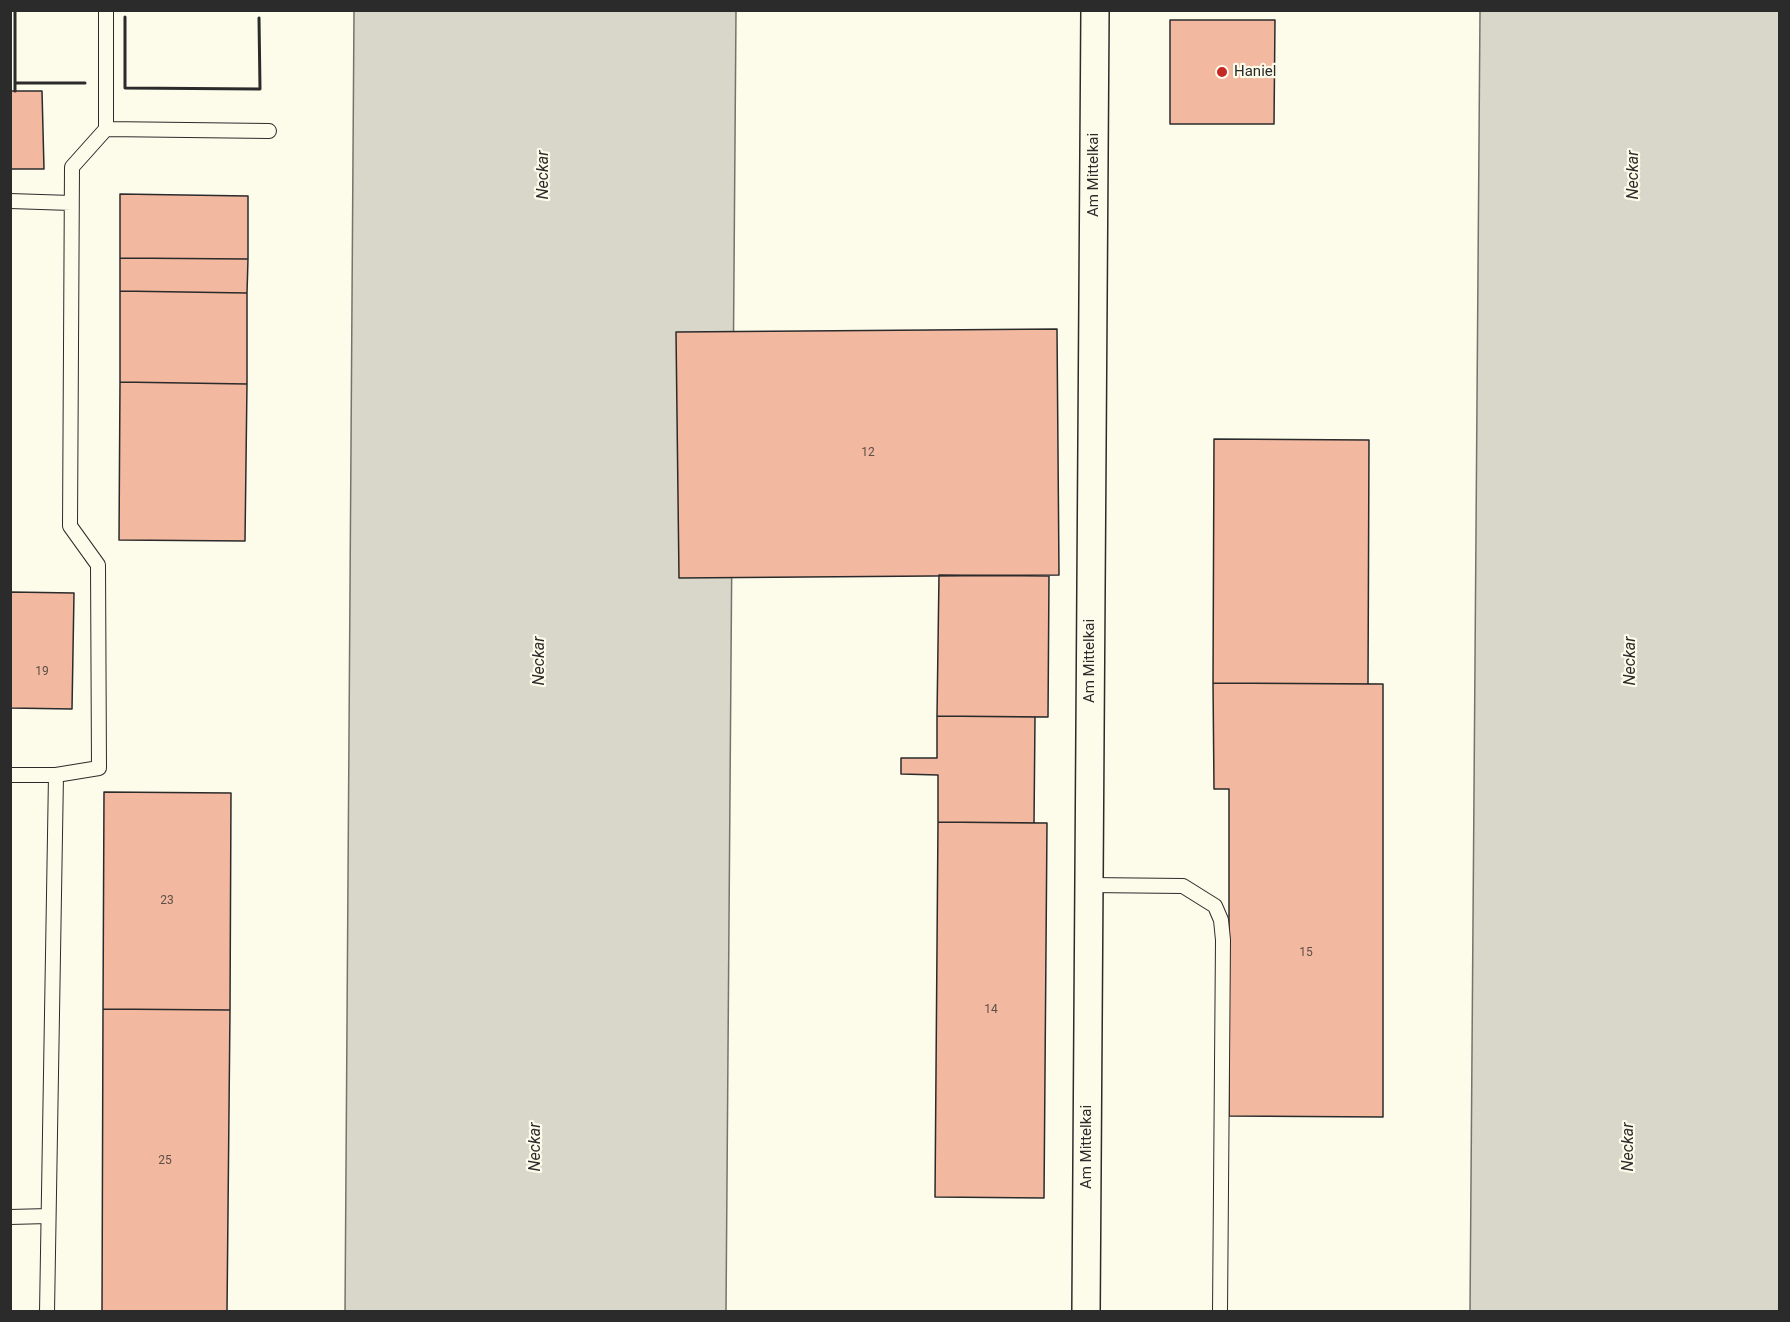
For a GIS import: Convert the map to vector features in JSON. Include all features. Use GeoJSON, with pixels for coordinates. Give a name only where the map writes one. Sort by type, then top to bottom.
{"type":"FeatureCollection","features":[{"type":"Feature","properties":{"kind":"street","name":"Am Mittelkai"},"geometry":{"type":"LineString","coordinates":[[1086,1311],[1095,10]]}},
{"type":"Feature","properties":{"kind":"lane"},"geometry":{"type":"LineString","coordinates":[[10,775],[56,775],[99,768],[98,565],[70,526],[71,202],[72,167],[106,129],[106,10]]}},
{"type":"Feature","properties":{"kind":"lane"},"geometry":{"type":"LineString","coordinates":[[106,129],[269,131]]}},
{"type":"Feature","properties":{"kind":"lane"},"geometry":{"type":"LineString","coordinates":[[10,201],[71,202]]}},
{"type":"Feature","properties":{"kind":"lane"},"geometry":{"type":"LineString","coordinates":[[47,1311],[56,775]]}},
{"type":"Feature","properties":{"kind":"lane"},"geometry":{"type":"LineString","coordinates":[[1089,885],[1183,886],[1215,906],[1221,920],[1223,940],[1220,1311]]}},
{"type":"Feature","properties":{"kind":"lane"},"geometry":{"type":"LineString","coordinates":[[10,1217],[48,1216]]}},
{"type":"Feature","properties":{"kind":"water","name":"Neckar"},"geometry":{"type":"Polygon","coordinates":[[[354,11],[736,11],[726,1311],[345,1312],[354,11]]]}},
{"type":"Feature","properties":{"kind":"water","name":"Neckar"},"geometry":{"type":"Polygon","coordinates":[[[1480,11],[1779,11],[1779,1311],[1470,1311],[1480,11]]]}},
{"type":"Feature","properties":{"kind":"building","name":"Haniel"},"geometry":{"type":"Polygon","coordinates":[[[1170,20],[1275,20],[1274,124],[1170,124],[1170,20]]]}},
{"type":"Feature","properties":{"kind":"building"},"geometry":{"type":"Polygon","coordinates":[[[10,91],[42,91],[44,169],[10,169],[10,91]]]}},
{"type":"Feature","properties":{"kind":"building"},"geometry":{"type":"Polygon","coordinates":[[[120,194],[248,196],[248,259],[120,258],[120,194]]]}},
{"type":"Feature","properties":{"kind":"building"},"geometry":{"type":"Polygon","coordinates":[[[120,258],[248,259],[247,293],[120,291],[120,258]]]}},
{"type":"Feature","properties":{"kind":"building"},"geometry":{"type":"Polygon","coordinates":[[[120,291],[247,293],[247,384],[120,382],[120,291]]]}},
{"type":"Feature","properties":{"kind":"building"},"geometry":{"type":"Polygon","coordinates":[[[1057,329],[1059,575],[679,578],[676,332],[1057,329]]]}},
{"type":"Feature","properties":{"kind":"building"},"geometry":{"type":"Polygon","coordinates":[[[120,382],[247,384],[245,541],[119,540],[120,382]]]}},
{"type":"Feature","properties":{"kind":"building"},"geometry":{"type":"Polygon","coordinates":[[[1214,439],[1369,440],[1368,684],[1213,683],[1214,439]]]}},
{"type":"Feature","properties":{"kind":"building"},"geometry":{"type":"Polygon","coordinates":[[[939,575],[1049,576],[1048,717],[937,716],[939,575]]]}},
{"type":"Feature","properties":{"kind":"building"},"geometry":{"type":"Polygon","coordinates":[[[11,592],[74,593],[72,709],[10,708],[11,592]]]}},
{"type":"Feature","properties":{"kind":"building"},"geometry":{"type":"Polygon","coordinates":[[[1213,683],[1383,684],[1383,1117],[1229,1116],[1229,789],[1214,789],[1213,683]]]}},
{"type":"Feature","properties":{"kind":"building"},"geometry":{"type":"Polygon","coordinates":[[[937,716],[1035,717],[1034,823],[938,822],[938,775],[901,774],[901,758],[937,758],[937,716]]]}},
{"type":"Feature","properties":{"kind":"building"},"geometry":{"type":"Polygon","coordinates":[[[104,792],[231,793],[230,1010],[103,1009],[104,792]]]}},
{"type":"Feature","properties":{"kind":"building"},"geometry":{"type":"Polygon","coordinates":[[[938,822],[1047,823],[1044,1198],[935,1197],[938,822]]]}},
{"type":"Feature","properties":{"kind":"building"},"geometry":{"type":"Polygon","coordinates":[[[103,1009],[230,1010],[227,1312],[102,1312],[103,1009]]]}},
{"type":"Feature","properties":{"kind":"wall"},"geometry":{"type":"LineString","coordinates":[[15,10],[15,91]]}},
{"type":"Feature","properties":{"kind":"wall"},"geometry":{"type":"LineString","coordinates":[[125,17],[125,88],[260,89],[259,18]]}},
{"type":"Feature","properties":{"kind":"wall"},"geometry":{"type":"LineString","coordinates":[[15,83],[85,83]]}},
{"type":"Feature","properties":{"kind":"place","name":"Haniel"},"geometry":{"type":"Point","coordinates":[1222,72]}}]}
